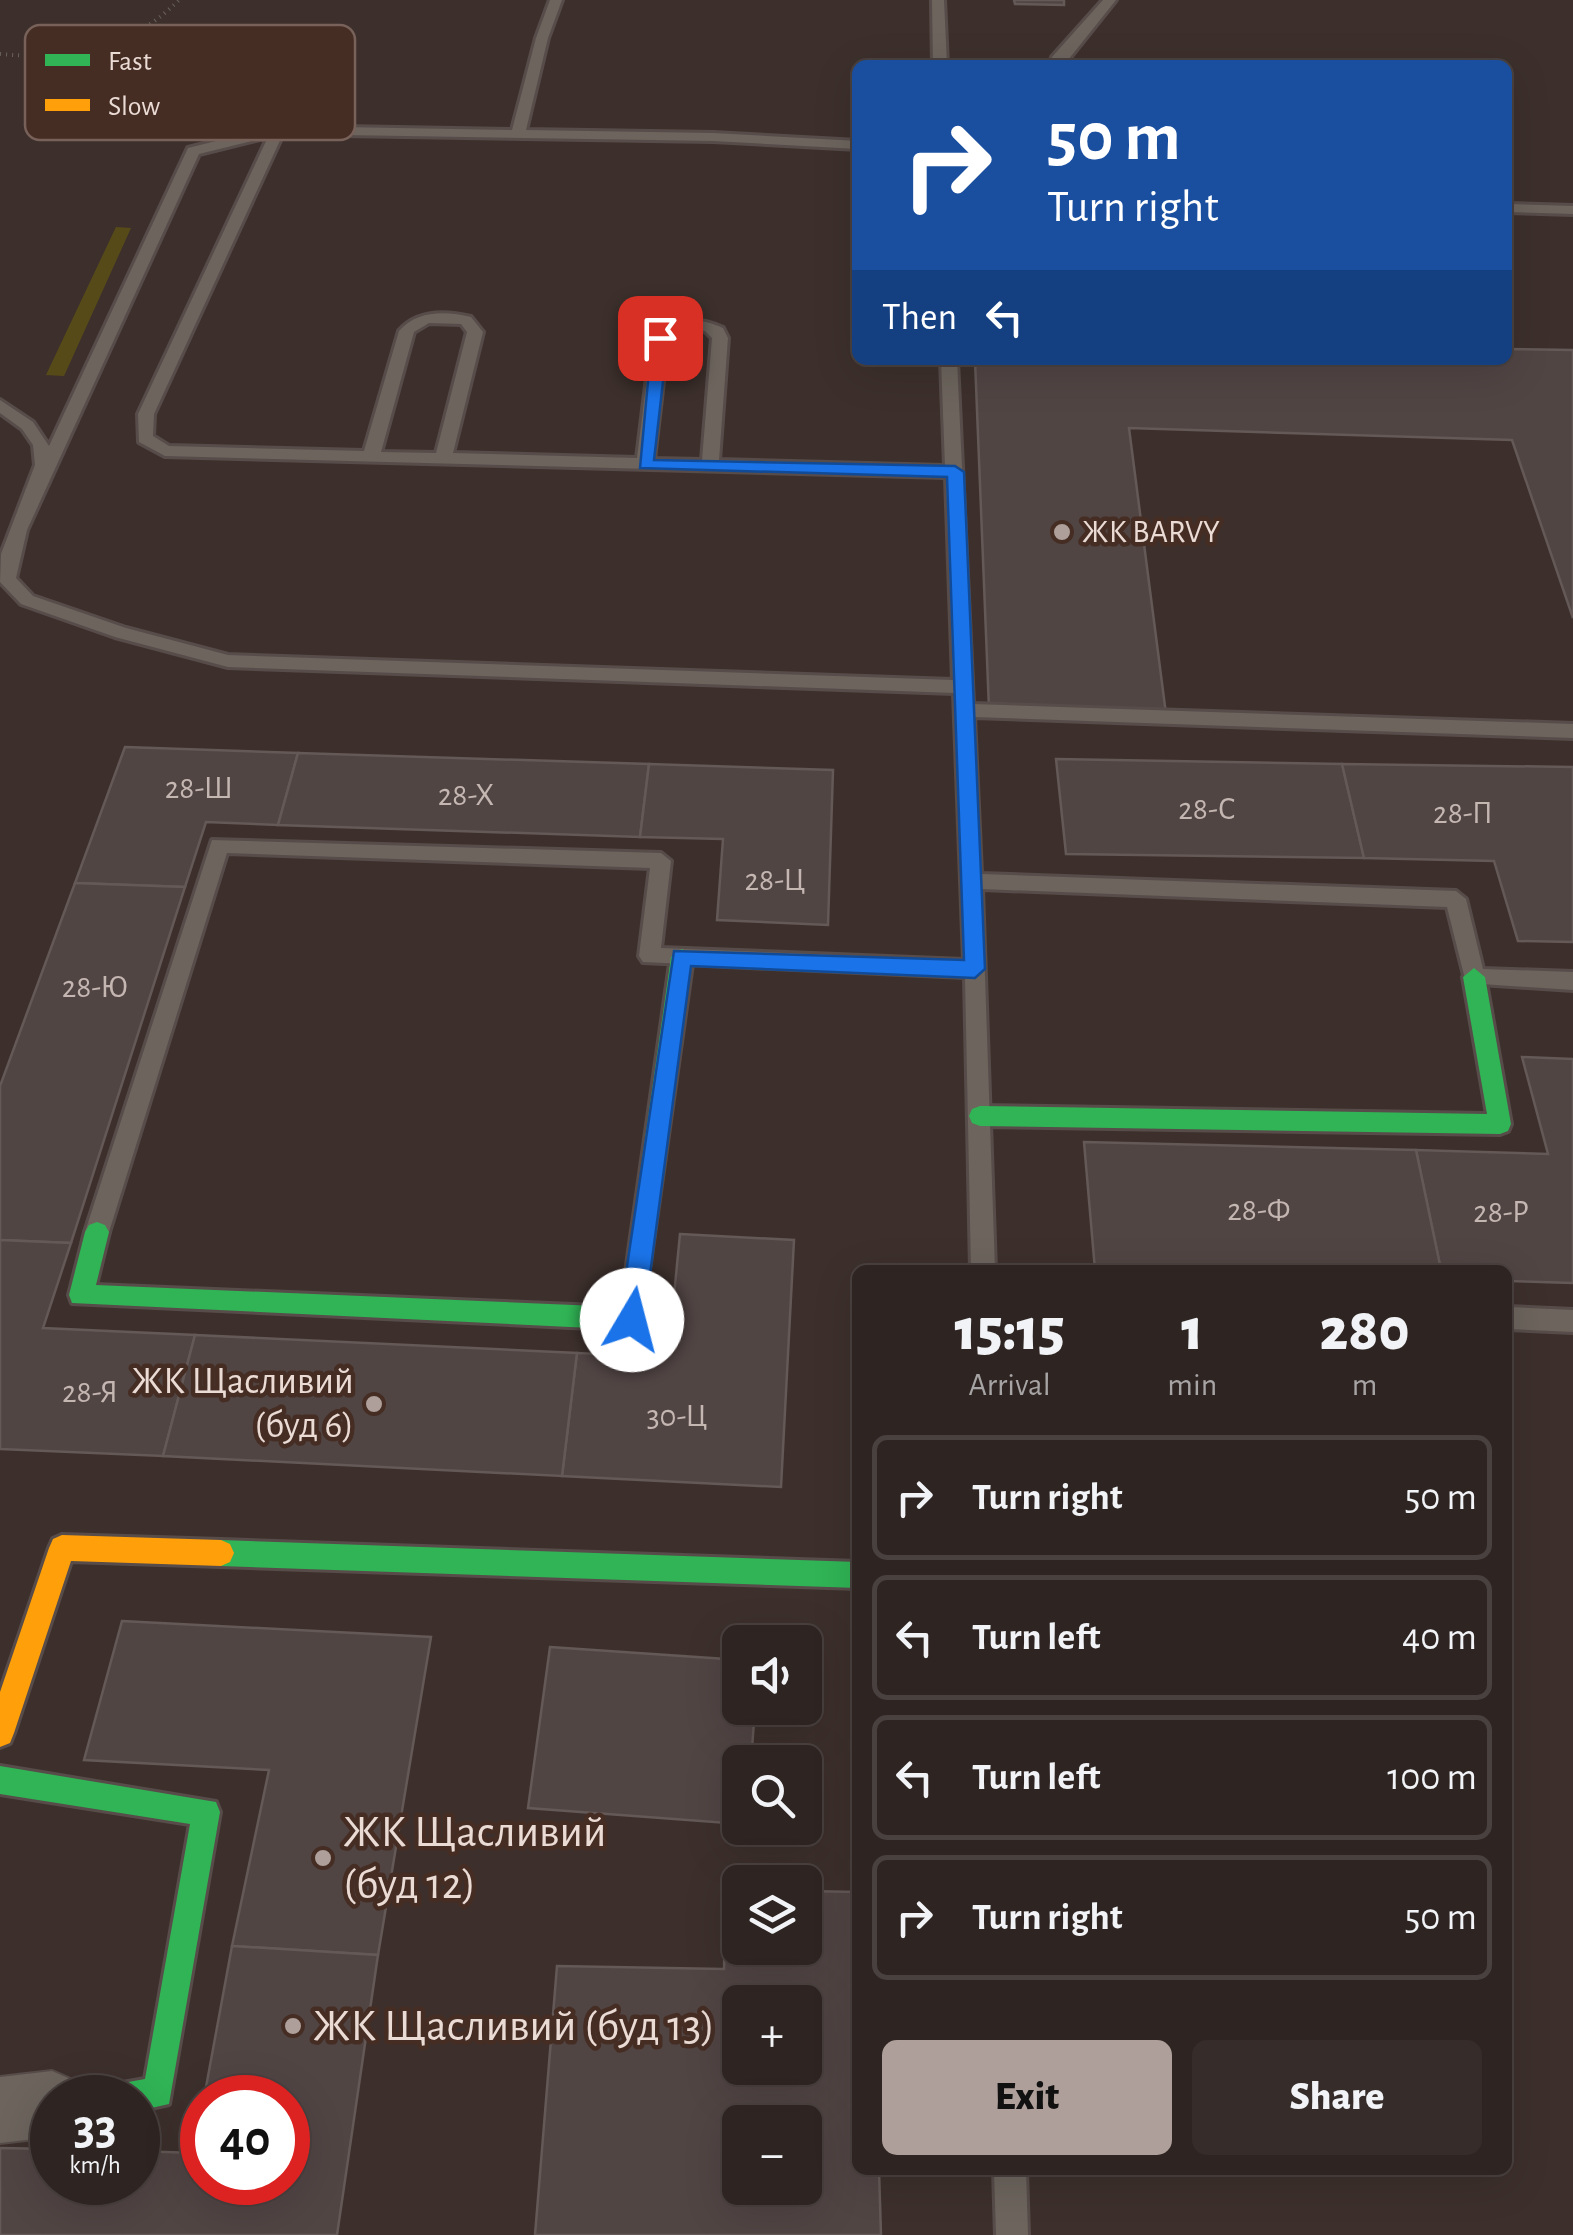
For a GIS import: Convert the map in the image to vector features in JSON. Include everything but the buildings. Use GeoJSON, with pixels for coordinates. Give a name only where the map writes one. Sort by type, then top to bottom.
{"type":"FeatureCollection","features":[{"type":"Feature","properties":{"kind":"street"},"geometry":{"type":"LineString","coordinates":[[97,1232],[82,1295],[632,1320],[682,957]]}},
{"type":"Feature","properties":{"kind":"street"},"geometry":{"type":"LineString","coordinates":[[980,1116],[1500,1124],[1474,978]]}},
{"type":"Feature","properties":{"kind":"street"},"geometry":{"type":"LineString","coordinates":[[0,1733],[62,1548],[852,1575]]}},
{"type":"Feature","properties":{"kind":"street"},"geometry":{"type":"LineString","coordinates":[[0,1780],[206,1812],[160,2081]]}},
{"type":"Feature","properties":{"kind":"street"},"geometry":{"type":"LineString","coordinates":[[0,2110],[30,2107]]}},
{"type":"Feature","properties":{"kind":"lane"},"geometry":{"type":"LineString","coordinates":[[518,134],[542,38],[556,0]]}},
{"type":"Feature","properties":{"kind":"lane"},"geometry":{"type":"LineString","coordinates":[[938,0],[940,60]]}},
{"type":"Feature","properties":{"kind":"lane"},"geometry":{"type":"LineString","coordinates":[[1057,60],[1110,0]]}},
{"type":"Feature","properties":{"kind":"lane"},"geometry":{"type":"LineString","coordinates":[[355,131],[852,145]]}},
{"type":"Feature","properties":{"kind":"lane"},"geometry":{"type":"LineString","coordinates":[[238,140],[194,151],[44,475],[6,560],[7,579],[27,600],[203,657],[1573,731]]}},
{"type":"Feature","properties":{"kind":"lane"},"geometry":{"type":"LineString","coordinates":[[273,140],[146,414],[145,438],[166,451],[955,472]]}},
{"type":"Feature","properties":{"kind":"lane"},"geometry":{"type":"LineString","coordinates":[[1512,208],[1573,210]]}},
{"type":"Feature","properties":{"kind":"lane"},"geometry":{"type":"LineString","coordinates":[[371,457],[407,331],[421,320],[456,318],[466,320],[475,332],[444,459]]}},
{"type":"Feature","properties":{"kind":"lane"},"geometry":{"type":"LineString","coordinates":[[646,465],[660,338],[672,326],[698,324],[718,331],[720,338],[710,467]]}},
{"type":"Feature","properties":{"kind":"lane"},"geometry":{"type":"LineString","coordinates":[[950,365],[984,1265]]}},
{"type":"Feature","properties":{"kind":"lane"},"geometry":{"type":"LineString","coordinates":[[0,405],[20,416],[43,445],[44,475]]}},
{"type":"Feature","properties":{"kind":"lane"},"geometry":{"type":"LineString","coordinates":[[97,1232],[219,844],[661,861],[650,956],[975,969]]}},
{"type":"Feature","properties":{"kind":"lane"},"geometry":{"type":"LineString","coordinates":[[971,881],[1456,898],[1474,978],[1573,982]]}},
{"type":"Feature","properties":{"kind":"lane"},"geometry":{"type":"LineString","coordinates":[[1512,1318],[1573,1321]]}},
{"type":"Feature","properties":{"kind":"lane"},"geometry":{"type":"LineString","coordinates":[[1010,2175],[1012,2235]]}},
{"type":"Feature","properties":{"kind":"path"},"geometry":{"type":"LineString","coordinates":[[155,25],[179,0]]}},
{"type":"Feature","properties":{"kind":"path"},"geometry":{"type":"LineString","coordinates":[[0,54],[25,57]]}},
{"type":"Feature","properties":{"kind":"shaded area"},"geometry":{"type":"Polygon","coordinates":[[[116,227],[131,228],[64,376],[46,375],[116,227]]]}},
{"type":"Feature","properties":{"kind":"traffic: fast"},"geometry":{"type":"LineString","coordinates":[[97,1232],[81,1295],[632,1319],[682,957]]}},
{"type":"Feature","properties":{"kind":"traffic: fast"},"geometry":{"type":"LineString","coordinates":[[980,1116],[1500,1124],[1474,977]]}},
{"type":"Feature","properties":{"kind":"traffic: fast"},"geometry":{"type":"LineString","coordinates":[[221,1553],[852,1575]]}},
{"type":"Feature","properties":{"kind":"traffic: fast"},"geometry":{"type":"LineString","coordinates":[[0,1780],[206,1812],[160,2081]]}},
{"type":"Feature","properties":{"kind":"traffic: slow"},"geometry":{"type":"LineString","coordinates":[[0,1733],[62,1548],[221,1553]]}},
{"type":"Feature","properties":{"kind":"place","name":"ЖК BARVY"},"geometry":{"type":"Point","coordinates":[1062,532]}},
{"type":"Feature","properties":{"kind":"place","name":"ЖК Щасливий (буд 6)"},"geometry":{"type":"Point","coordinates":[374,1404]}},
{"type":"Feature","properties":{"kind":"place","name":"ЖК Щасливий (буд 12)"},"geometry":{"type":"Point","coordinates":[323,1858]}},
{"type":"Feature","properties":{"kind":"place","name":"ЖК Щасливий (буд 13)"},"geometry":{"type":"Point","coordinates":[293,2026]}},
{"type":"Feature","properties":{"kind":"route"},"geometry":{"type":"LineString","coordinates":[[632,1320],[682,957],[975,969],[955,472],[646,465],[660,338]]}}]}
